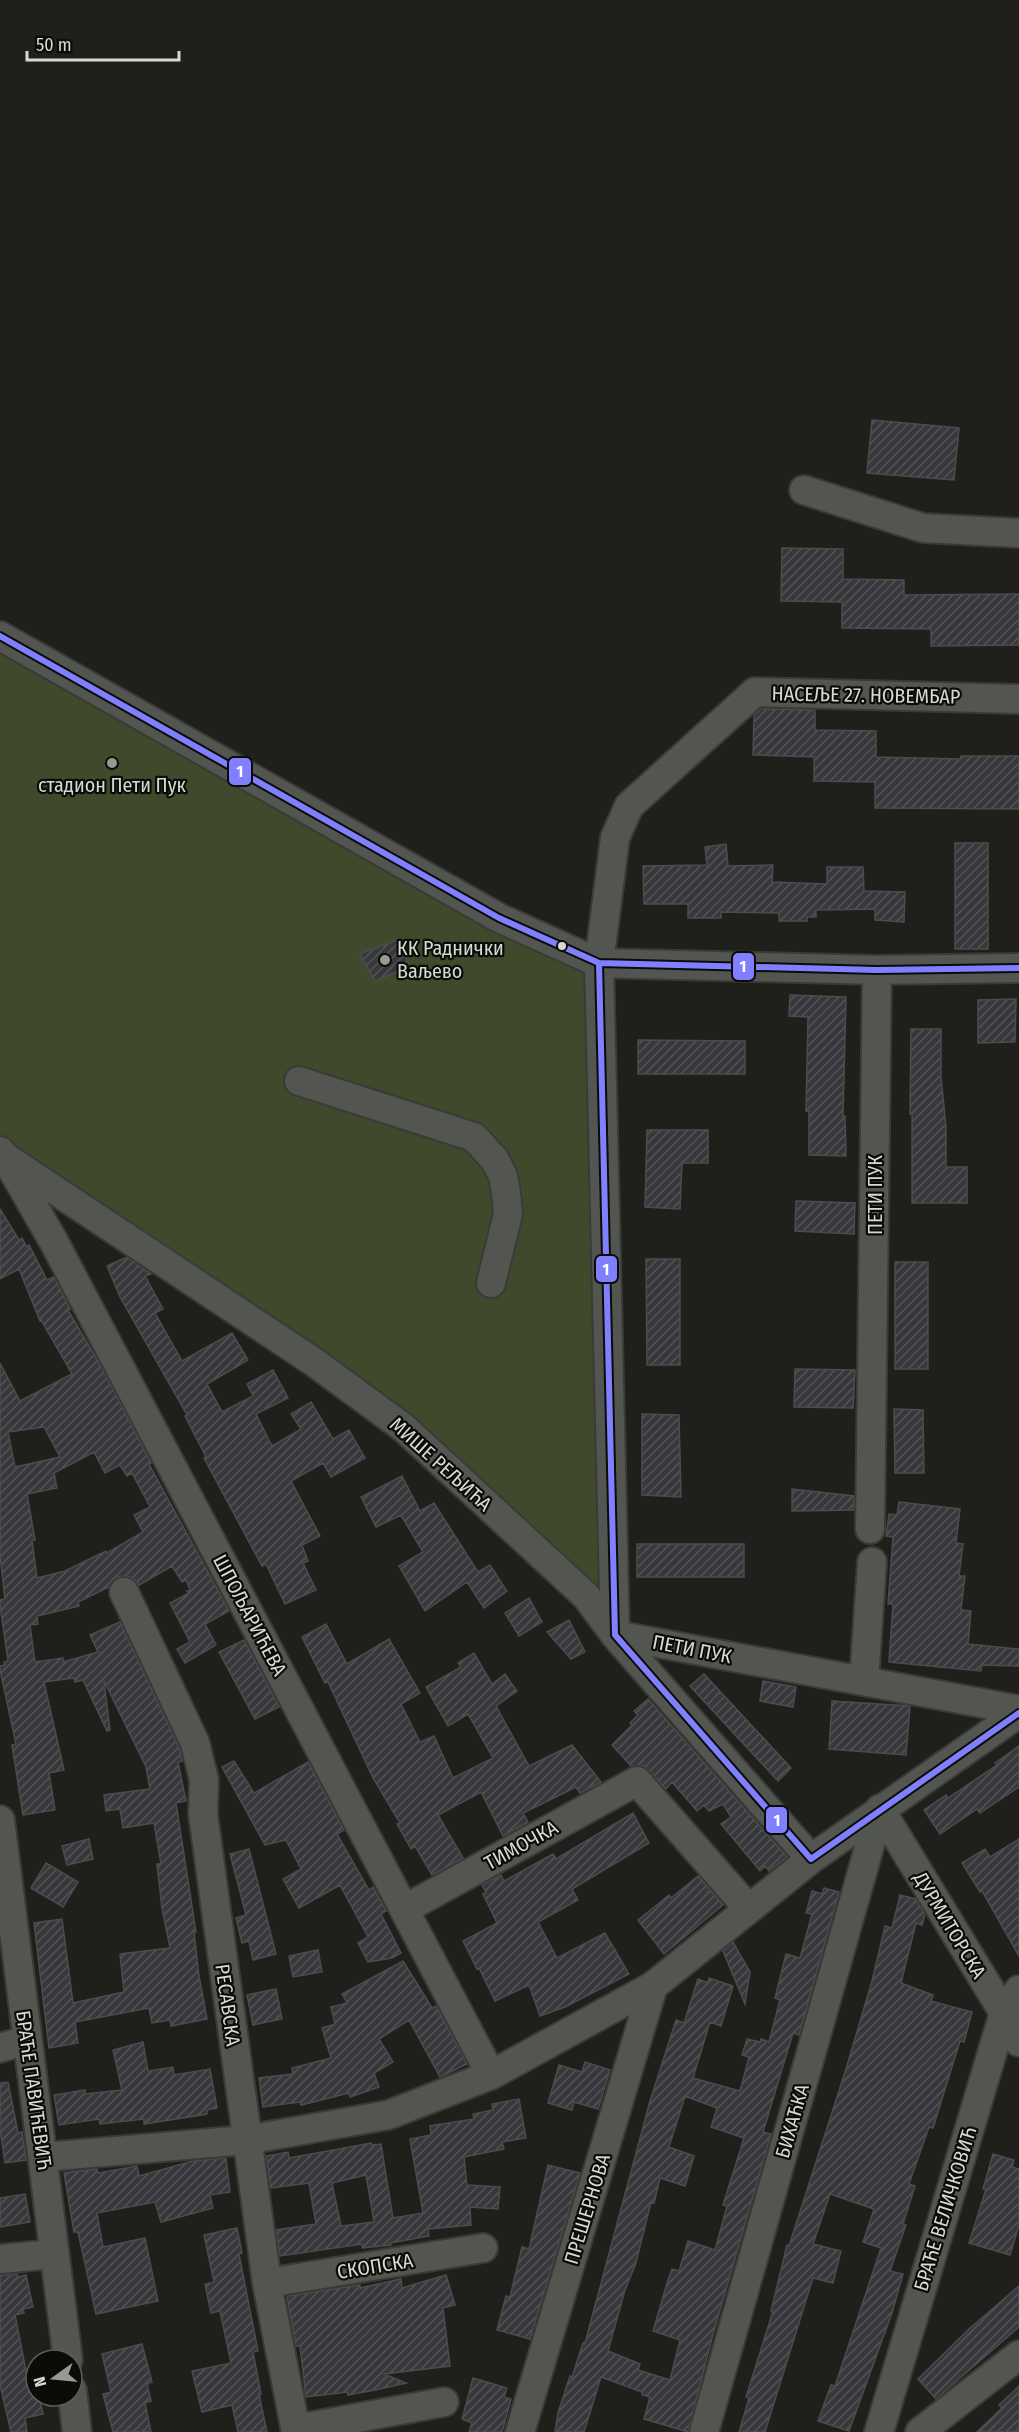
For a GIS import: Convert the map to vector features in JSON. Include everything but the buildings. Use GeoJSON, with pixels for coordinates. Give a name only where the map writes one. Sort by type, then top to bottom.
{"type":"FeatureCollection","features":[{"type":"Feature","properties":{"kind":"street"},"geometry":{"type":"LineString","coordinates":[[804,490],[923,528],[1019,533]]}},
{"type":"Feature","properties":{"kind":"street"},"geometry":{"type":"LineString","coordinates":[[0,636],[499,918],[599,963],[877,970],[1019,968]]}},
{"type":"Feature","properties":{"kind":"street","name":"НАСЕЉЕ 27. НОВЕМБАР"},"geometry":{"type":"LineString","coordinates":[[599,963],[615,838],[629,806],[755,692],[1019,699]]}},
{"type":"Feature","properties":{"kind":"street"},"geometry":{"type":"LineString","coordinates":[[599,963],[615,1635]]}},
{"type":"Feature","properties":{"kind":"street","name":"ПЕТИ ПУК"},"geometry":{"type":"LineString","coordinates":[[870,1529],[877,970]]}},
{"type":"Feature","properties":{"kind":"street"},"geometry":{"type":"LineString","coordinates":[[299,1081],[474,1137],[495,1160],[503,1176],[506,1193],[508,1214],[491,1283]]}},
{"type":"Feature","properties":{"kind":"street","name":"МИШЕ РЕЉИЋА"},"geometry":{"type":"LineString","coordinates":[[3,1154],[314,1362],[404,1428],[586,1596],[615,1635],[811,1859]]}},
{"type":"Feature","properties":{"kind":"street","name":"ШПОЉАРИЋЕВА"},"geometry":{"type":"LineString","coordinates":[[3,1154],[54,1242],[491,2074]]}},
{"type":"Feature","properties":{"kind":"street"},"geometry":{"type":"LineString","coordinates":[[54,1242],[92,1213]]}},
{"type":"Feature","properties":{"kind":"street"},"geometry":{"type":"LineString","coordinates":[[864,1681],[872,1562]]}},
{"type":"Feature","properties":{"kind":"street","name":"РЕСАВСКА"},"geometry":{"type":"LineString","coordinates":[[124,1592],[195,1743],[204,1780],[203,1814],[246,2140],[267,2283],[296,2431]]}},
{"type":"Feature","properties":{"kind":"street","name":"ПЕТИ ПУК"},"geometry":{"type":"LineString","coordinates":[[615,1635],[1019,1712]]}},
{"type":"Feature","properties":{"kind":"street"},"geometry":{"type":"LineString","coordinates":[[44,2157],[246,2140],[388,2115],[491,2074],[653,1986],[811,1859],[1019,1712]]}},
{"type":"Feature","properties":{"kind":"street","name":"ТИМОЧКА"},"geometry":{"type":"LineString","coordinates":[[405,1910],[637,1780],[748,1908]]}},
{"type":"Feature","properties":{"kind":"street","name":"ДУРМИТОРСКА"},"geometry":{"type":"LineString","coordinates":[[880,1809],[1012,2001],[1019,2042]]}},
{"type":"Feature","properties":{"kind":"street","name":"БИХАЋКА"},"geometry":{"type":"LineString","coordinates":[[704,2432],[880,1809]]}},
{"type":"Feature","properties":{"kind":"street","name":"БРАЋЕ ПАВИЋЕВИЋ"},"geometry":{"type":"LineString","coordinates":[[0,1820],[66,2348]]}},
{"type":"Feature","properties":{"kind":"street","name":"ПРЕШЕРНОВА"},"geometry":{"type":"LineString","coordinates":[[520,2432],[653,1986]]}},
{"type":"Feature","properties":{"kind":"street","name":"БРАЋЕ ВЕЛИЧКОВИЋ"},"geometry":{"type":"LineString","coordinates":[[879,2432],[1012,2001]]}},
{"type":"Feature","properties":{"kind":"street"},"geometry":{"type":"LineString","coordinates":[[0,2004],[26,2031],[0,2048]]}},
{"type":"Feature","properties":{"kind":"street","name":"СКОПСКА"},"geometry":{"type":"LineString","coordinates":[[267,2283],[483,2248]]}},
{"type":"Feature","properties":{"kind":"street"},"geometry":{"type":"LineString","coordinates":[[0,2259],[54,2254]]}},
{"type":"Feature","properties":{"kind":"street"},"geometry":{"type":"LineString","coordinates":[[920,2432],[1019,2355]]}},
{"type":"Feature","properties":{"kind":"street"},"geometry":{"type":"LineString","coordinates":[[296,2431],[444,2402]]}},
{"type":"Feature","properties":{"kind":"street"},"geometry":{"type":"LineString","coordinates":[[75,2408],[78,2432]]}},
{"type":"Feature","properties":{"kind":"green space"},"geometry":{"type":"Polygon","coordinates":[[[0,636],[599,963],[615,1635],[404,1428],[0,1144],[0,636]]]}},
{"type":"Feature","properties":{"kind":"transit line","name":"1"},"geometry":{"type":"LineString","coordinates":[[0,636],[499,918],[599,963],[877,970],[1019,968]]}},
{"type":"Feature","properties":{"kind":"transit line","name":"1"},"geometry":{"type":"LineString","coordinates":[[599,963],[615,1635],[811,1859],[1019,1713]]}},
{"type":"Feature","properties":{"kind":"place","name":"стадион Пети Пук"},"geometry":{"type":"Point","coordinates":[112,763]}},
{"type":"Feature","properties":{"kind":"place","name":"КК Раднички Ваљево"},"geometry":{"type":"Point","coordinates":[385,960]}}]}
